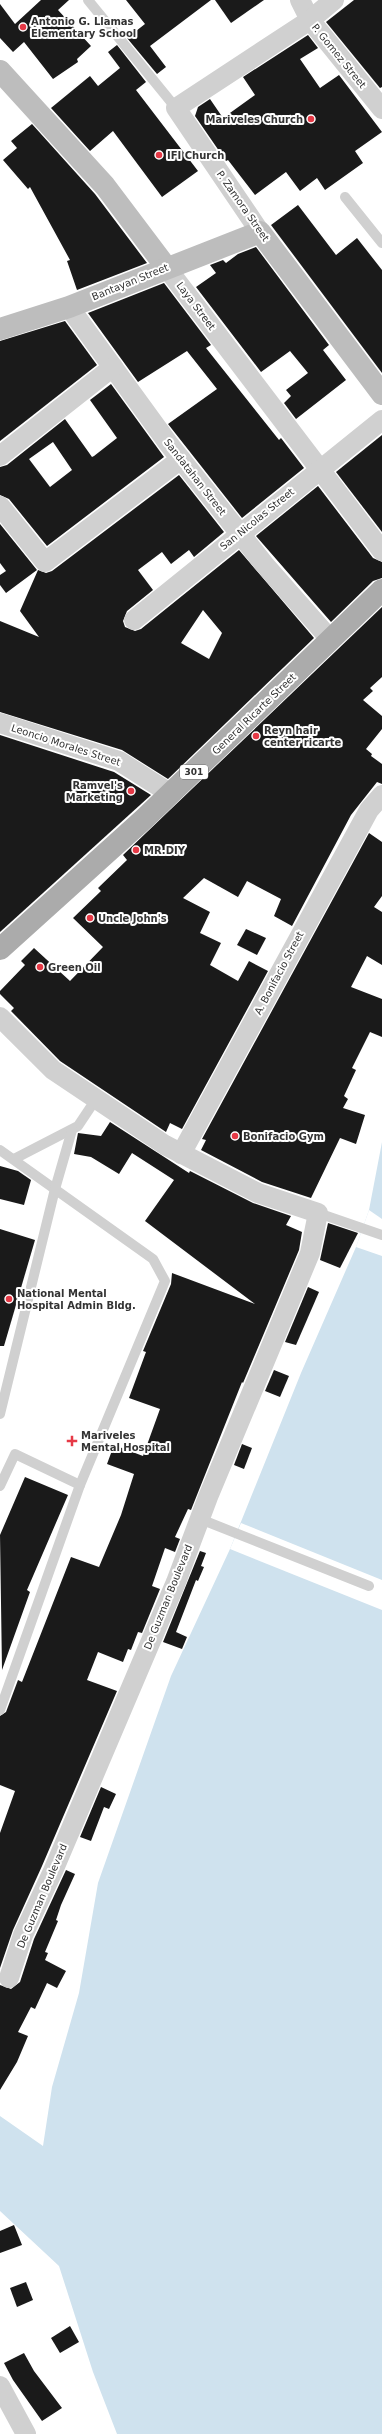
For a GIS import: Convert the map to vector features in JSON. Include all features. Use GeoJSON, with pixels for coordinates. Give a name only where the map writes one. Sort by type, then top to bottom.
{"type":"FeatureCollection","features":[{"type":"Feature","properties":{"kind":"main road","name":"General Ricarte Street"},"geometry":{"type":"LineString","coordinates":[[0,949],[170,794],[305,666],[330,639],[382,590]]}},
{"type":"Feature","properties":{"kind":"street","name":"P. Gomez Street"},"geometry":{"type":"LineString","coordinates":[[300,0],[310,20],[382,109]]}},
{"type":"Feature","properties":{"kind":"street"},"geometry":{"type":"LineString","coordinates":[[176,108],[310,20],[334,0]]}},
{"type":"Feature","properties":{"kind":"street","name":"Laya Street"},"geometry":{"type":"LineString","coordinates":[[0,70],[105,186],[382,551]]}},
{"type":"Feature","properties":{"kind":"street","name":"P. Zamora Street"},"geometry":{"type":"LineString","coordinates":[[176,108],[260,232],[382,394]]}},
{"type":"Feature","properties":{"kind":"street","name":"Bantayan Street"},"geometry":{"type":"LineString","coordinates":[[0,329],[69,307],[166,267],[260,232]]}},
{"type":"Feature","properties":{"kind":"street","name":"Sandatahan Street"},"geometry":{"type":"LineString","coordinates":[[69,307],[181,459],[240,533],[330,639]]}},
{"type":"Feature","properties":{"kind":"street"},"geometry":{"type":"LineString","coordinates":[[0,456],[113,367]]}},
{"type":"Feature","properties":{"kind":"street","name":"San Nicolas Street"},"geometry":{"type":"LineString","coordinates":[[134,620],[382,420]]}},
{"type":"Feature","properties":{"kind":"street"},"geometry":{"type":"LineString","coordinates":[[0,506],[45,562],[181,459]]}},
{"type":"Feature","properties":{"kind":"street","name":"Leoncio Morales Street"},"geometry":{"type":"LineString","coordinates":[[0,723],[119,761],[170,794]]}},
{"type":"Feature","properties":{"kind":"street","name":"A. Bonifacio Street"},"geometry":{"type":"LineString","coordinates":[[181,1154],[365,817],[382,795]]}},
{"type":"Feature","properties":{"kind":"street"},"geometry":{"type":"LineString","coordinates":[[0,1017],[53,1070],[181,1154],[258,1193],[318,1213]]}},
{"type":"Feature","properties":{"kind":"street","name":"De Guzman Boulevard"},"geometry":{"type":"LineString","coordinates":[[9,1978],[23,1935],[53,1871],[173,1589],[200,1519],[310,1254],[318,1213]]}},
{"type":"Feature","properties":{"kind":"street"},"geometry":{"type":"LineString","coordinates":[[0,2386],[26,2434]]}},
{"type":"Feature","properties":{"kind":"lane","name":"P. Zamora Street"},"geometry":{"type":"LineString","coordinates":[[88,0],[176,108]]}},
{"type":"Feature","properties":{"kind":"lane"},"geometry":{"type":"LineString","coordinates":[[345,197],[382,243]]}},
{"type":"Feature","properties":{"kind":"lane"},"geometry":{"type":"LineString","coordinates":[[14,1159],[78,1126],[96,1099]]}},
{"type":"Feature","properties":{"kind":"lane"},"geometry":{"type":"LineString","coordinates":[[0,1414],[55,1189],[72,1130]]}},
{"type":"Feature","properties":{"kind":"lane"},"geometry":{"type":"LineString","coordinates":[[0,1150],[153,1259],[165,1281],[80,1485],[0,1710]]}},
{"type":"Feature","properties":{"kind":"lane"},"geometry":{"type":"LineString","coordinates":[[318,1213],[382,1235]]}},
{"type":"Feature","properties":{"kind":"lane"},"geometry":{"type":"LineString","coordinates":[[0,1486],[15,1454],[80,1485]]}},
{"type":"Feature","properties":{"kind":"lane"},"geometry":{"type":"LineString","coordinates":[[200,1519],[369,1586]]}},
{"type":"Feature","properties":{"kind":"water"},"geometry":{"type":"Polygon","coordinates":[[[382,1142],[382,2434],[117,2434],[93,2372],[59,2266],[0,2211],[0,2116],[43,2146],[52,2087],[79,1993],[98,1883],[171,1676],[230,1549],[301,1373],[356,1247],[369,1210],[382,1142]]]}},
{"type":"Feature","properties":{"kind":"pier"},"geometry":{"type":"Polygon","coordinates":[[[369,1210],[382,1219],[382,1256],[356,1247],[369,1210]]]}},
{"type":"Feature","properties":{"kind":"pier"},"geometry":{"type":"Polygon","coordinates":[[[241,1523],[382,1580],[382,1610],[230,1549],[241,1523]]]}},
{"type":"Feature","properties":{"kind":"building"},"geometry":{"type":"Polygon","coordinates":[[[41,0],[69,0],[58,10],[91,46],[77,59],[78,62],[53,79],[24,42],[13,52],[0,38],[0,4],[15,24],[41,0]]]}},
{"type":"Feature","properties":{"kind":"building"},"geometry":{"type":"Polygon","coordinates":[[[126,0],[211,0],[150,46],[166,67],[157,74],[127,38],[145,24],[126,0]]]}},
{"type":"Feature","properties":{"kind":"building"},"geometry":{"type":"Polygon","coordinates":[[[215,0],[264,0],[231,23],[215,0]]]}},
{"type":"Feature","properties":{"kind":"building"},"geometry":{"type":"Polygon","coordinates":[[[354,0],[382,0],[382,87],[380,88],[326,22],[354,0]]]}},
{"type":"Feature","properties":{"kind":"building","name":"Mariveles Church"},"geometry":{"type":"Polygon","coordinates":[[[308,35],[318,48],[300,59],[320,88],[339,75],[382,132],[355,151],[363,163],[325,190],[317,178],[300,191],[286,172],[255,195],[228,160],[226,161],[195,116],[198,107],[210,99],[223,118],[255,95],[243,77],[308,35]]]}},
{"type":"Feature","properties":{"kind":"building"},"geometry":{"type":"Polygon","coordinates":[[[117,45],[146,82],[136,90],[198,171],[162,197],[113,131],[90,151],[51,108],[90,76],[98,86],[120,68],[108,52],[117,45]]]}},
{"type":"Feature","properties":{"kind":"building"},"geometry":{"type":"Polygon","coordinates":[[[32,124],[95,194],[147,263],[77,290],[67,261],[70,260],[30,187],[28,189],[3,160],[17,148],[11,141],[32,124]]]}},
{"type":"Feature","properties":{"kind":"building"},"geometry":{"type":"Polygon","coordinates":[[[298,205],[336,255],[357,238],[382,270],[382,373],[271,225],[298,205]]]}},
{"type":"Feature","properties":{"kind":"building"},"geometry":{"type":"Polygon","coordinates":[[[256,247],[329,345],[323,350],[346,380],[296,419],[284,403],[291,396],[286,390],[308,373],[290,351],[261,372],[196,287],[216,273],[210,265],[223,260],[226,263],[238,254],[256,247]]]}},
{"type":"Feature","properties":{"kind":"building"},"geometry":{"type":"Polygon","coordinates":[[[164,283],[211,345],[206,348],[279,440],[281,438],[304,468],[242,518],[168,424],[217,389],[187,351],[138,382],[88,313],[164,283]]]}},
{"type":"Feature","properties":{"kind":"building"},"geometry":{"type":"Polygon","coordinates":[[[65,321],[97,365],[0,441],[0,341],[65,321]]]}},
{"type":"Feature","properties":{"kind":"building"},"geometry":{"type":"Polygon","coordinates":[[[111,384],[164,457],[47,546],[9,499],[0,495],[0,467],[7,465],[65,419],[92,457],[94,456],[117,438],[90,400],[111,384]],[[53,442],[29,459],[50,487],[72,470],[53,442]]]}},
{"type":"Feature","properties":{"kind":"building"},"geometry":{"type":"Polygon","coordinates":[[[382,435],[382,532],[336,472],[382,435]]]}},
{"type":"Feature","properties":{"kind":"building"},"geometry":{"type":"Polygon","coordinates":[[[179,475],[224,532],[194,557],[189,550],[171,564],[162,552],[138,570],[153,590],[127,611],[123,621],[125,627],[135,631],[141,629],[239,550],[314,638],[168,779],[122,750],[0,712],[0,621],[39,637],[20,611],[38,570],[46,573],[52,571],[179,475]],[[203,610],[181,643],[209,659],[222,633],[203,610]]]}},
{"type":"Feature","properties":{"kind":"building"},"geometry":{"type":"Polygon","coordinates":[[[318,486],[373,558],[382,562],[382,578],[373,581],[331,622],[256,536],[318,486]]]}},
{"type":"Feature","properties":{"kind":"building"},"geometry":{"type":"Polygon","coordinates":[[[0,524],[37,570],[6,593],[0,585],[0,575],[6,571],[0,563],[0,524]]]}},
{"type":"Feature","properties":{"kind":"building"},"geometry":{"type":"Polygon","coordinates":[[[382,607],[382,677],[370,688],[373,691],[363,700],[382,716],[382,729],[366,749],[372,754],[371,756],[382,764],[382,784],[377,782],[351,815],[292,926],[274,916],[281,899],[247,881],[238,897],[204,878],[183,898],[210,912],[200,933],[221,943],[210,965],[238,981],[249,961],[268,971],[182,1129],[170,1123],[166,1132],[60,1061],[11,1011],[14,1008],[0,994],[0,991],[25,965],[21,961],[34,948],[70,981],[103,947],[73,918],[101,891],[98,888],[127,860],[123,855],[382,607]]]}},
{"type":"Feature","properties":{"kind":"building"},"geometry":{"type":"Polygon","coordinates":[[[0,735],[114,772],[151,795],[0,932],[0,735]]]}},
{"type":"Feature","properties":{"kind":"building"},"geometry":{"type":"Polygon","coordinates":[[[369,833],[382,842],[382,896],[374,907],[382,912],[382,965],[367,956],[351,987],[382,999],[382,1037],[370,1032],[352,1068],[356,1070],[344,1096],[348,1099],[343,1108],[365,1115],[356,1144],[340,1138],[311,1198],[262,1182],[201,1150],[206,1140],[202,1139],[369,833]]]}},
{"type":"Feature","properties":{"kind":"building"},"geometry":{"type":"Polygon","coordinates":[[[246,929],[266,938],[257,955],[237,945],[246,929]]]}},
{"type":"Feature","properties":{"kind":"building"},"geometry":{"type":"Polygon","coordinates":[[[110,1122],[189,1173],[190,1171],[253,1203],[291,1216],[286,1225],[302,1232],[299,1250],[243,1383],[242,1382],[191,1510],[188,1509],[175,1537],[180,1539],[175,1552],[165,1548],[152,1586],[160,1589],[142,1633],[138,1632],[131,1650],[128,1649],[123,1662],[98,1652],[87,1680],[117,1691],[13,1930],[0,1968],[0,1833],[15,1791],[0,1785],[0,1716],[6,1712],[18,1680],[22,1682],[71,1557],[99,1567],[121,1515],[134,1474],[107,1464],[114,1445],[143,1456],[160,1409],[129,1398],[146,1352],[143,1351],[171,1284],[172,1273],[255,1304],[145,1221],[174,1180],[132,1153],[119,1174],[91,1157],[74,1154],[78,1133],[101,1136],[110,1122]]]}},
{"type":"Feature","properties":{"kind":"building"},"geometry":{"type":"Polygon","coordinates":[[[0,1166],[18,1171],[31,1180],[24,1205],[0,1199],[0,1166]]]}},
{"type":"Feature","properties":{"kind":"building"},"geometry":{"type":"Polygon","coordinates":[[[328,1223],[358,1233],[340,1268],[320,1260],[328,1223]]]}},
{"type":"Feature","properties":{"kind":"building","name":"National Mental Hospital Admin Bldg."},"geometry":{"type":"Polygon","coordinates":[[[0,1229],[35,1240],[4,1346],[0,1346],[0,1229]]]}},
{"type":"Feature","properties":{"kind":"building"},"geometry":{"type":"Polygon","coordinates":[[[308,1287],[319,1292],[296,1345],[285,1342],[308,1287]]]}},
{"type":"Feature","properties":{"kind":"building"},"geometry":{"type":"Polygon","coordinates":[[[274,1370],[289,1376],[280,1397],[265,1391],[274,1370]]]}},
{"type":"Feature","properties":{"kind":"building"},"geometry":{"type":"Polygon","coordinates":[[[242,1444],[252,1448],[244,1469],[234,1465],[242,1444]]]}},
{"type":"Feature","properties":{"kind":"building"},"geometry":{"type":"Polygon","coordinates":[[[25,1477],[68,1495],[27,1590],[30,1592],[2,1670],[0,1535],[25,1477]]]}},
{"type":"Feature","properties":{"kind":"building"},"geometry":{"type":"Polygon","coordinates":[[[200,1551],[206,1553],[201,1566],[204,1567],[198,1581],[196,1580],[176,1632],[187,1637],[182,1649],[163,1642],[200,1551]]]}},
{"type":"Feature","properties":{"kind":"building"},"geometry":{"type":"Polygon","coordinates":[[[101,1787],[116,1794],[109,1809],[104,1807],[91,1841],[80,1837],[101,1787]]]}},
{"type":"Feature","properties":{"kind":"building"},"geometry":{"type":"Polygon","coordinates":[[[66,1870],[75,1874],[61,1905],[56,1920],[58,1921],[45,1952],[48,1953],[45,1960],[66,1971],[57,1988],[47,1983],[35,2009],[31,2007],[18,2032],[28,2036],[17,2062],[0,2090],[0,1985],[11,1989],[20,1982],[34,1939],[66,1870]]]}},
{"type":"Feature","properties":{"kind":"building"},"geometry":{"type":"Polygon","coordinates":[[[14,2225],[22,2245],[0,2253],[0,2231],[14,2225]]]}},
{"type":"Feature","properties":{"kind":"building"},"geometry":{"type":"Polygon","coordinates":[[[26,2282],[33,2300],[17,2307],[10,2288],[26,2282]]]}},
{"type":"Feature","properties":{"kind":"building"},"geometry":{"type":"Polygon","coordinates":[[[70,2326],[79,2342],[60,2353],[51,2338],[70,2326]]]}},
{"type":"Feature","properties":{"kind":"building"},"geometry":{"type":"Polygon","coordinates":[[[24,2353],[34,2371],[62,2408],[42,2421],[13,2380],[4,2363],[24,2353]]]}},
{"type":"Feature","properties":{"kind":"place","name":"Antonio G. Llamas Elementary School"},"geometry":{"type":"Point","coordinates":[23,27]}},
{"type":"Feature","properties":{"kind":"place","name":"Mariveles Church"},"geometry":{"type":"Point","coordinates":[311,119]}},
{"type":"Feature","properties":{"kind":"place","name":"IFI Church"},"geometry":{"type":"Point","coordinates":[159,155]}},
{"type":"Feature","properties":{"kind":"place","name":"Reyn hair center ricarte"},"geometry":{"type":"Point","coordinates":[256,736]}},
{"type":"Feature","properties":{"kind":"place","name":"Ramvel's Marketing"},"geometry":{"type":"Point","coordinates":[131,791]}},
{"type":"Feature","properties":{"kind":"place","name":"MR.DIY"},"geometry":{"type":"Point","coordinates":[136,850]}},
{"type":"Feature","properties":{"kind":"place","name":"Uncle John's"},"geometry":{"type":"Point","coordinates":[90,918]}},
{"type":"Feature","properties":{"kind":"place","name":"Green Oil"},"geometry":{"type":"Point","coordinates":[40,967]}},
{"type":"Feature","properties":{"kind":"place","name":"Bonifacio Gym"},"geometry":{"type":"Point","coordinates":[235,1136]}},
{"type":"Feature","properties":{"kind":"place","name":"National Mental Hospital Admin Bldg."},"geometry":{"type":"Point","coordinates":[9,1299]}},
{"type":"Feature","properties":{"kind":"place","name":"Mariveles Mental Hospital"},"geometry":{"type":"Point","coordinates":[72,1441]}}]}
